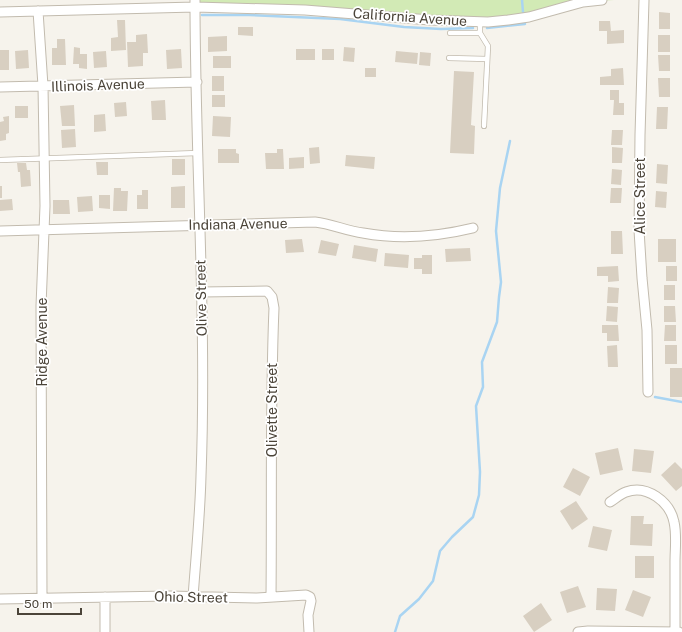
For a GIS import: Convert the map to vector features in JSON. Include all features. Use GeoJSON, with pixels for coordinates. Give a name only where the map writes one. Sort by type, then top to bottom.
{"type":"FeatureCollection","features":[{"type":"Feature","properties":{"kind":"street","name":"California Avenue"},"geometry":{"type":"LineString","coordinates":[[0,12],[195,4],[343,12],[396,18],[480,21],[508,20],[529,17],[583,2],[602,0]]}},
{"type":"Feature","properties":{"kind":"street","name":"Alice Street"},"geometry":{"type":"LineString","coordinates":[[644,0],[639,230],[647,330],[648,392]]}},
{"type":"Feature","properties":{"kind":"street","name":"Olive Street"},"geometry":{"type":"LineString","coordinates":[[193,596],[201,469],[202,292],[195,4]]}},
{"type":"Feature","properties":{"kind":"street","name":"Ridge Avenue"},"geometry":{"type":"LineString","coordinates":[[38,11],[43,86],[45,158],[42,306],[42,598]]}},
{"type":"Feature","properties":{"kind":"street","name":"Illinois Avenue"},"geometry":{"type":"LineString","coordinates":[[0,87],[196,82]]}},
{"type":"Feature","properties":{"kind":"street","name":"Indiana Avenue"},"geometry":{"type":"LineString","coordinates":[[0,230],[315,222],[385,237],[409,238],[448,234],[473,228]]}},
{"type":"Feature","properties":{"kind":"street","name":"Olivette Street"},"geometry":{"type":"LineString","coordinates":[[202,292],[267,291],[272,298],[274,308],[270,597]]}},
{"type":"Feature","properties":{"kind":"street"},"geometry":{"type":"LineString","coordinates":[[610,502],[626,492],[644,490],[658,498],[666,505],[671,513],[676,530],[675,632]]}},
{"type":"Feature","properties":{"kind":"street","name":"Ohio Street"},"geometry":{"type":"LineString","coordinates":[[0,599],[193,596],[270,597],[306,595],[310,597],[311,602],[308,615],[309,632]]}},
{"type":"Feature","properties":{"kind":"street"},"geometry":{"type":"LineString","coordinates":[[105,597],[105,632]]}},
{"type":"Feature","properties":{"kind":"street"},"geometry":{"type":"LineString","coordinates":[[578,632],[588,630],[678,632]]}},
{"type":"Feature","properties":{"kind":"lane"},"geometry":{"type":"LineString","coordinates":[[480,21],[480,34],[488,46],[484,126]]}},
{"type":"Feature","properties":{"kind":"lane"},"geometry":{"type":"LineString","coordinates":[[450,33],[480,34]]}},
{"type":"Feature","properties":{"kind":"lane"},"geometry":{"type":"LineString","coordinates":[[449,58],[487,59]]}},
{"type":"Feature","properties":{"kind":"lane"},"geometry":{"type":"LineString","coordinates":[[0,160],[198,154]]}},
{"type":"Feature","properties":{"kind":"green space"},"geometry":{"type":"Polygon","coordinates":[[[195,0],[614,0],[583,2],[519,18],[450,21],[195,7],[195,0]]]}},
{"type":"Feature","properties":{"kind":"building"},"geometry":{"type":"Polygon","coordinates":[[[659,12],[670,13],[670,29],[659,29],[659,12]]]}},
{"type":"Feature","properties":{"kind":"building"},"geometry":{"type":"Polygon","coordinates":[[[117,20],[125,20],[126,50],[111,51],[111,38],[118,37],[117,20]]]}},
{"type":"Feature","properties":{"kind":"building"},"geometry":{"type":"Polygon","coordinates":[[[599,21],[610,21],[611,31],[624,30],[624,43],[607,44],[607,31],[599,31],[599,21]]]}},
{"type":"Feature","properties":{"kind":"building"},"geometry":{"type":"Polygon","coordinates":[[[238,27],[253,27],[253,36],[238,35],[238,27]]]}},
{"type":"Feature","properties":{"kind":"building"},"geometry":{"type":"Polygon","coordinates":[[[147,34],[148,53],[143,53],[143,66],[128,67],[127,42],[136,42],[136,35],[147,34]]]}},
{"type":"Feature","properties":{"kind":"building"},"geometry":{"type":"Polygon","coordinates":[[[658,35],[670,35],[670,52],[658,52],[658,35]]]}},
{"type":"Feature","properties":{"kind":"building"},"geometry":{"type":"Polygon","coordinates":[[[227,36],[227,51],[208,52],[208,37],[227,36]]]}},
{"type":"Feature","properties":{"kind":"building"},"geometry":{"type":"Polygon","coordinates":[[[57,39],[65,39],[66,65],[52,65],[52,48],[57,48],[57,39]]]}},
{"type":"Feature","properties":{"kind":"building"},"geometry":{"type":"Polygon","coordinates":[[[74,47],[80,48],[80,54],[87,54],[87,69],[79,68],[79,64],[73,64],[74,47]]]}},
{"type":"Feature","properties":{"kind":"building"},"geometry":{"type":"Polygon","coordinates":[[[344,47],[355,48],[354,62],[343,61],[344,47]]]}},
{"type":"Feature","properties":{"kind":"building"},"geometry":{"type":"Polygon","coordinates":[[[181,49],[182,68],[167,69],[166,50],[181,49]]]}},
{"type":"Feature","properties":{"kind":"building"},"geometry":{"type":"Polygon","coordinates":[[[296,49],[315,49],[315,60],[296,60],[296,49]]]}},
{"type":"Feature","properties":{"kind":"building"},"geometry":{"type":"Polygon","coordinates":[[[322,49],[334,49],[334,60],[322,60],[322,49]]]}},
{"type":"Feature","properties":{"kind":"building"},"geometry":{"type":"Polygon","coordinates":[[[0,50],[9,50],[9,70],[0,70],[0,50]]]}},
{"type":"Feature","properties":{"kind":"building"},"geometry":{"type":"Polygon","coordinates":[[[28,50],[29,68],[16,69],[15,51],[28,50]]]}},
{"type":"Feature","properties":{"kind":"building"},"geometry":{"type":"Polygon","coordinates":[[[106,51],[107,67],[94,68],[93,52],[106,51]]]}},
{"type":"Feature","properties":{"kind":"building"},"geometry":{"type":"Polygon","coordinates":[[[396,51],[418,53],[417,64],[395,62],[396,51]]]}},
{"type":"Feature","properties":{"kind":"building"},"geometry":{"type":"Polygon","coordinates":[[[420,52],[431,53],[430,66],[419,65],[420,52]]]}},
{"type":"Feature","properties":{"kind":"building"},"geometry":{"type":"Polygon","coordinates":[[[658,55],[670,55],[670,71],[659,71],[658,55]]]}},
{"type":"Feature","properties":{"kind":"building"},"geometry":{"type":"Polygon","coordinates":[[[213,56],[231,56],[231,68],[213,68],[213,56]]]}},
{"type":"Feature","properties":{"kind":"building"},"geometry":{"type":"Polygon","coordinates":[[[365,68],[376,68],[376,77],[365,77],[365,68]]]}},
{"type":"Feature","properties":{"kind":"building"},"geometry":{"type":"Polygon","coordinates":[[[623,68],[624,85],[600,85],[600,77],[611,76],[611,69],[623,68]]]}},
{"type":"Feature","properties":{"kind":"building"},"geometry":{"type":"Polygon","coordinates":[[[454,71],[474,72],[471,125],[475,126],[474,154],[450,153],[454,71]]]}},
{"type":"Feature","properties":{"kind":"building"},"geometry":{"type":"Polygon","coordinates":[[[212,76],[224,76],[224,91],[212,91],[212,76]]]}},
{"type":"Feature","properties":{"kind":"building"},"geometry":{"type":"Polygon","coordinates":[[[658,78],[670,78],[670,97],[659,97],[658,78]]]}},
{"type":"Feature","properties":{"kind":"building"},"geometry":{"type":"Polygon","coordinates":[[[610,90],[619,90],[619,103],[624,103],[624,115],[613,115],[614,100],[610,100],[610,90]]]}},
{"type":"Feature","properties":{"kind":"building"},"geometry":{"type":"Polygon","coordinates":[[[212,95],[225,95],[225,107],[212,107],[212,95]]]}},
{"type":"Feature","properties":{"kind":"building"},"geometry":{"type":"Polygon","coordinates":[[[165,100],[166,120],[152,120],[151,101],[165,100]]]}},
{"type":"Feature","properties":{"kind":"building"},"geometry":{"type":"Polygon","coordinates":[[[126,102],[127,116],[115,117],[114,103],[126,102]]]}},
{"type":"Feature","properties":{"kind":"building"},"geometry":{"type":"Polygon","coordinates":[[[74,105],[75,126],[62,126],[60,106],[74,105]]]}},
{"type":"Feature","properties":{"kind":"building"},"geometry":{"type":"Polygon","coordinates":[[[15,106],[28,106],[28,118],[15,118],[15,106]]]}},
{"type":"Feature","properties":{"kind":"building"},"geometry":{"type":"Polygon","coordinates":[[[657,107],[668,107],[667,129],[656,129],[657,107]]]}},
{"type":"Feature","properties":{"kind":"building"},"geometry":{"type":"Polygon","coordinates":[[[105,114],[106,131],[94,132],[94,115],[105,114]]]}},
{"type":"Feature","properties":{"kind":"building"},"geometry":{"type":"Polygon","coordinates":[[[9,116],[9,133],[6,134],[6,140],[0,141],[0,122],[4,121],[3,117],[9,116]]]}},
{"type":"Feature","properties":{"kind":"building"},"geometry":{"type":"Polygon","coordinates":[[[213,116],[231,117],[230,137],[212,136],[213,116]]]}},
{"type":"Feature","properties":{"kind":"building"},"geometry":{"type":"Polygon","coordinates":[[[75,129],[76,147],[62,148],[61,130],[75,129]]]}},
{"type":"Feature","properties":{"kind":"building"},"geometry":{"type":"Polygon","coordinates":[[[612,130],[623,130],[622,145],[611,145],[612,130]]]}},
{"type":"Feature","properties":{"kind":"building"},"geometry":{"type":"Polygon","coordinates":[[[319,147],[320,163],[310,164],[309,148],[319,147]]]}},
{"type":"Feature","properties":{"kind":"building"},"geometry":{"type":"Polygon","coordinates":[[[612,147],[623,148],[622,163],[612,163],[612,147]]]}},
{"type":"Feature","properties":{"kind":"building"},"geometry":{"type":"Polygon","coordinates":[[[218,149],[236,149],[236,153],[239,154],[239,163],[218,163],[218,149]]]}},
{"type":"Feature","properties":{"kind":"building"},"geometry":{"type":"Polygon","coordinates":[[[277,149],[283,149],[284,169],[266,169],[265,153],[277,153],[277,149]]]}},
{"type":"Feature","properties":{"kind":"building"},"geometry":{"type":"Polygon","coordinates":[[[346,155],[375,157],[374,169],[345,166],[346,155]]]}},
{"type":"Feature","properties":{"kind":"building"},"geometry":{"type":"Polygon","coordinates":[[[304,157],[304,168],[289,169],[289,158],[304,157]]]}},
{"type":"Feature","properties":{"kind":"building"},"geometry":{"type":"Polygon","coordinates":[[[172,159],[185,159],[185,175],[172,175],[172,159]]]}},
{"type":"Feature","properties":{"kind":"building"},"geometry":{"type":"Polygon","coordinates":[[[96,162],[108,162],[108,175],[97,175],[96,162]]]}},
{"type":"Feature","properties":{"kind":"building"},"geometry":{"type":"Polygon","coordinates":[[[17,163],[26,163],[27,170],[30,170],[31,186],[21,187],[20,172],[18,172],[17,163]]]}},
{"type":"Feature","properties":{"kind":"building"},"geometry":{"type":"Polygon","coordinates":[[[657,164],[668,165],[667,184],[656,183],[657,164]]]}},
{"type":"Feature","properties":{"kind":"building"},"geometry":{"type":"Polygon","coordinates":[[[612,169],[622,170],[621,185],[611,184],[612,169]]]}},
{"type":"Feature","properties":{"kind":"building"},"geometry":{"type":"Polygon","coordinates":[[[0,186],[2,186],[2,198],[0,198],[0,186]]]}},
{"type":"Feature","properties":{"kind":"building"},"geometry":{"type":"Polygon","coordinates":[[[185,186],[185,208],[171,208],[171,187],[185,186]]]}},
{"type":"Feature","properties":{"kind":"building"},"geometry":{"type":"Polygon","coordinates":[[[114,188],[121,188],[121,191],[128,191],[127,211],[113,211],[114,188]]]}},
{"type":"Feature","properties":{"kind":"building"},"geometry":{"type":"Polygon","coordinates":[[[611,188],[622,188],[621,203],[610,203],[611,188]]]}},
{"type":"Feature","properties":{"kind":"building"},"geometry":{"type":"Polygon","coordinates":[[[142,190],[148,190],[148,209],[137,209],[137,195],[142,195],[142,190]]]}},
{"type":"Feature","properties":{"kind":"building"},"geometry":{"type":"Polygon","coordinates":[[[656,191],[667,192],[666,208],[655,207],[656,191]]]}},
{"type":"Feature","properties":{"kind":"building"},"geometry":{"type":"Polygon","coordinates":[[[99,195],[110,195],[110,209],[99,208],[99,195]]]}},
{"type":"Feature","properties":{"kind":"building"},"geometry":{"type":"Polygon","coordinates":[[[92,196],[93,211],[78,212],[77,197],[92,196]]]}},
{"type":"Feature","properties":{"kind":"building"},"geometry":{"type":"Polygon","coordinates":[[[12,199],[13,210],[0,211],[0,200],[12,199]]]}},
{"type":"Feature","properties":{"kind":"building"},"geometry":{"type":"Polygon","coordinates":[[[53,200],[69,200],[70,214],[53,214],[53,200]]]}},
{"type":"Feature","properties":{"kind":"building"},"geometry":{"type":"Polygon","coordinates":[[[611,231],[622,231],[623,254],[611,254],[611,231]]]}},
{"type":"Feature","properties":{"kind":"building"},"geometry":{"type":"Polygon","coordinates":[[[302,239],[304,252],[286,253],[285,240],[302,239]]]}},
{"type":"Feature","properties":{"kind":"building"},"geometry":{"type":"Polygon","coordinates":[[[658,239],[676,239],[676,262],[658,262],[658,239]]]}},
{"type":"Feature","properties":{"kind":"building"},"geometry":{"type":"Polygon","coordinates":[[[321,240],[339,244],[336,256],[318,253],[321,240]]]}},
{"type":"Feature","properties":{"kind":"building"},"geometry":{"type":"Polygon","coordinates":[[[354,245],[378,249],[376,262],[352,258],[354,245]]]}},
{"type":"Feature","properties":{"kind":"building"},"geometry":{"type":"Polygon","coordinates":[[[470,248],[471,261],[446,262],[445,249],[470,248]]]}},
{"type":"Feature","properties":{"kind":"building"},"geometry":{"type":"Polygon","coordinates":[[[385,253],[409,255],[408,268],[384,266],[385,253]]]}},
{"type":"Feature","properties":{"kind":"building"},"geometry":{"type":"Polygon","coordinates":[[[422,255],[432,255],[432,274],[422,274],[422,269],[414,269],[414,258],[422,258],[422,255]]]}},
{"type":"Feature","properties":{"kind":"building"},"geometry":{"type":"Polygon","coordinates":[[[618,266],[619,281],[608,282],[608,276],[597,276],[597,267],[618,266]]]}},
{"type":"Feature","properties":{"kind":"building"},"geometry":{"type":"Polygon","coordinates":[[[666,266],[677,266],[677,281],[666,281],[666,266]]]}},
{"type":"Feature","properties":{"kind":"building"},"geometry":{"type":"Polygon","coordinates":[[[664,285],[675,285],[675,300],[664,300],[664,285]]]}},
{"type":"Feature","properties":{"kind":"building"},"geometry":{"type":"Polygon","coordinates":[[[608,287],[619,288],[618,303],[607,303],[608,287]]]}},
{"type":"Feature","properties":{"kind":"building"},"geometry":{"type":"Polygon","coordinates":[[[607,306],[618,307],[617,322],[606,321],[607,306]]]}},
{"type":"Feature","properties":{"kind":"building"},"geometry":{"type":"Polygon","coordinates":[[[664,306],[675,306],[676,322],[664,322],[664,306]]]}},
{"type":"Feature","properties":{"kind":"building"},"geometry":{"type":"Polygon","coordinates":[[[602,325],[618,325],[619,341],[607,341],[607,333],[602,333],[602,325]]]}},
{"type":"Feature","properties":{"kind":"building"},"geometry":{"type":"Polygon","coordinates":[[[665,325],[676,325],[676,341],[664,341],[665,325]]]}},
{"type":"Feature","properties":{"kind":"building"},"geometry":{"type":"Polygon","coordinates":[[[617,345],[618,367],[608,367],[607,346],[617,345]]]}},
{"type":"Feature","properties":{"kind":"building"},"geometry":{"type":"Polygon","coordinates":[[[665,345],[677,345],[677,364],[665,364],[665,345]]]}},
{"type":"Feature","properties":{"kind":"building"},"geometry":{"type":"Polygon","coordinates":[[[670,368],[682,368],[682,397],[670,397],[670,368]]]}},
{"type":"Feature","properties":{"kind":"building"},"geometry":{"type":"Polygon","coordinates":[[[618,448],[623,470],[600,475],[595,453],[618,448]]]}},
{"type":"Feature","properties":{"kind":"building"},"geometry":{"type":"Polygon","coordinates":[[[634,449],[654,451],[651,473],[632,471],[634,449]]]}},
{"type":"Feature","properties":{"kind":"building"},"geometry":{"type":"Polygon","coordinates":[[[675,462],[682,469],[682,486],[676,491],[661,475],[675,462]]]}},
{"type":"Feature","properties":{"kind":"building"},"geometry":{"type":"Polygon","coordinates":[[[573,468],[590,477],[580,496],[563,487],[573,468]]]}},
{"type":"Feature","properties":{"kind":"building"},"geometry":{"type":"Polygon","coordinates":[[[576,501],[588,519],[572,530],[560,511],[576,501]]]}},
{"type":"Feature","properties":{"kind":"building"},"geometry":{"type":"Polygon","coordinates":[[[631,516],[644,516],[643,524],[653,524],[652,546],[630,545],[631,516]]]}},
{"type":"Feature","properties":{"kind":"building"},"geometry":{"type":"Polygon","coordinates":[[[593,526],[612,530],[607,551],[588,547],[593,526]]]}},
{"type":"Feature","properties":{"kind":"building"},"geometry":{"type":"Polygon","coordinates":[[[635,556],[654,556],[654,578],[635,578],[635,556]]]}},
{"type":"Feature","properties":{"kind":"building"},"geometry":{"type":"Polygon","coordinates":[[[578,586],[586,607],[567,613],[560,592],[578,586]]]}},
{"type":"Feature","properties":{"kind":"building"},"geometry":{"type":"Polygon","coordinates":[[[597,588],[617,589],[615,611],[596,610],[597,588]]]}},
{"type":"Feature","properties":{"kind":"building"},"geometry":{"type":"Polygon","coordinates":[[[633,590],[651,597],[643,617],[625,610],[633,590]]]}},
{"type":"Feature","properties":{"kind":"building"},"geometry":{"type":"Polygon","coordinates":[[[541,603],[552,620],[534,632],[523,616],[541,603]]]}},
{"type":"Feature","properties":{"kind":"waterway"},"geometry":{"type":"LineString","coordinates":[[522,0],[523,12]]}},
{"type":"Feature","properties":{"kind":"waterway"},"geometry":{"type":"LineString","coordinates":[[202,15],[249,15],[340,19],[404,27],[441,29],[473,28]]}},
{"type":"Feature","properties":{"kind":"waterway"},"geometry":{"type":"LineString","coordinates":[[487,28],[525,24]]}},
{"type":"Feature","properties":{"kind":"waterway"},"geometry":{"type":"LineString","coordinates":[[395,632],[400,616],[419,599],[433,581],[440,551],[473,517],[479,495],[480,472],[476,406],[483,387],[482,362],[497,322],[501,282],[496,231],[500,188],[510,141]]}},
{"type":"Feature","properties":{"kind":"waterway"},"geometry":{"type":"LineString","coordinates":[[655,397],[682,402]]}}]}
